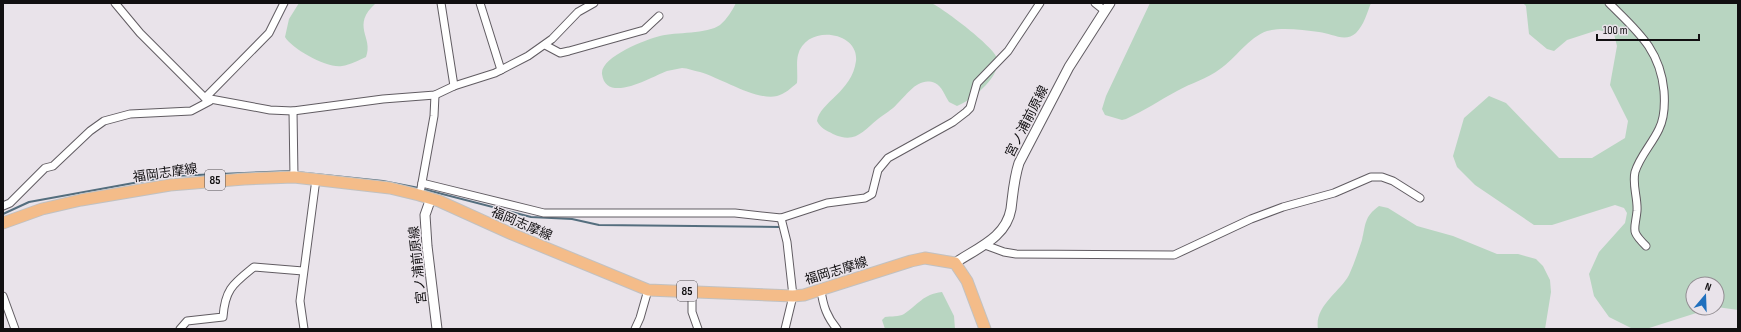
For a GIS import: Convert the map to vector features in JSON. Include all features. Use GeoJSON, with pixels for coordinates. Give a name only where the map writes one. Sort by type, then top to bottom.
{"type":"FeatureCollection","features":[{"type":"Feature","properties":{"kind":"main road","name":"宮ノ浦前原線"},"geometry":{"type":"LineString","coordinates":[[956,263],[985,245],[996,236],[1005,224],[1010,211],[1015,173],[1019,163],[1069,67],[1107,7]]}},
{"type":"Feature","properties":{"kind":"main road","name":"福岡志摩線"},"geometry":{"type":"LineString","coordinates":[[3,223],[42,209],[81,200],[200,181],[294,172],[316,179],[390,188],[431,198],[598,271],[648,290],[793,296],[821,290],[911,260],[926,258],[956,263]]}},
{"type":"Feature","properties":{"kind":"main road","name":"宮ノ浦前原線"},"geometry":{"type":"LineString","coordinates":[[431,198],[425,215],[427,246],[437,329]]}},
{"type":"Feature","properties":{"kind":"main road"},"geometry":{"type":"LineString","coordinates":[[956,263],[967,281],[985,329]]}},
{"type":"Feature","properties":{"kind":"street"},"geometry":{"type":"LineString","coordinates":[[115,3],[140,33],[207,100],[270,110],[293,111],[383,99],[435,95],[454,86],[501,70],[545,45],[570,18],[594,3]]}},
{"type":"Feature","properties":{"kind":"street"},"geometry":{"type":"LineString","coordinates":[[3,206],[10,203],[45,168],[53,166],[90,131],[104,121],[130,114],[191,111],[207,100],[266,38],[275,25],[284,3]]}},
{"type":"Feature","properties":{"kind":"street"},"geometry":{"type":"LineString","coordinates":[[440,3],[454,86]]}},
{"type":"Feature","properties":{"kind":"street"},"geometry":{"type":"LineString","coordinates":[[480,3],[501,70]]}},
{"type":"Feature","properties":{"kind":"street"},"geometry":{"type":"LineString","coordinates":[[422,184],[544,213],[735,213],[781,218],[827,203],[869,196],[873,190],[878,170],[888,158],[948,125],[966,112],[971,103],[976,83],[1008,51],[1040,3]]}},
{"type":"Feature","properties":{"kind":"street"},"geometry":{"type":"LineString","coordinates":[[1094,3],[1107,7]]}},
{"type":"Feature","properties":{"kind":"street"},"geometry":{"type":"LineString","coordinates":[[1609,3],[1650,46],[1657,58],[1663,79],[1665,100],[1664,117],[1659,129],[1638,163],[1635,173],[1634,185],[1637,206],[1634,225],[1635,235],[1646,246]]}},
{"type":"Feature","properties":{"kind":"street"},"geometry":{"type":"LineString","coordinates":[[545,45],[560,53],[569,51],[636,33],[650,25],[659,16]]}},
{"type":"Feature","properties":{"kind":"street"},"geometry":{"type":"LineString","coordinates":[[419,195],[434,116],[435,95]]}},
{"type":"Feature","properties":{"kind":"street"},"geometry":{"type":"LineString","coordinates":[[293,111],[294,172]]}},
{"type":"Feature","properties":{"kind":"street"},"geometry":{"type":"LineString","coordinates":[[985,245],[1004,252],[1016,254],[1174,255],[1251,219],[1284,207],[1334,193],[1371,177],[1382,177],[1393,181],[1420,198]]}},
{"type":"Feature","properties":{"kind":"street"},"geometry":{"type":"LineString","coordinates":[[304,329],[300,301],[316,179]]}},
{"type":"Feature","properties":{"kind":"street"},"geometry":{"type":"LineString","coordinates":[[781,218],[787,242],[793,296],[785,329]]}},
{"type":"Feature","properties":{"kind":"street"},"geometry":{"type":"LineString","coordinates":[[180,329],[187,321],[223,317],[224,300],[233,285],[254,267],[303,271]]}},
{"type":"Feature","properties":{"kind":"street"},"geometry":{"type":"LineString","coordinates":[[634,329],[640,318],[648,290]]}},
{"type":"Feature","properties":{"kind":"street"},"geometry":{"type":"LineString","coordinates":[[821,290],[822,304],[829,319],[837,329]]}},
{"type":"Feature","properties":{"kind":"street"},"geometry":{"type":"LineString","coordinates":[[692,291],[692,312],[698,329]]}},
{"type":"Feature","properties":{"kind":"street"},"geometry":{"type":"LineString","coordinates":[[3,296],[14,329]]}},
{"type":"Feature","properties":{"kind":"green space"},"geometry":{"type":"Polygon","coordinates":[[[299,3],[376,3],[368,11],[365,18],[364,31],[368,50],[366,57],[348,65],[336,66],[311,57],[295,47],[285,37],[289,19],[299,3]]]}},
{"type":"Feature","properties":{"kind":"green space"},"geometry":{"type":"Polygon","coordinates":[[[736,3],[929,3],[939,7],[978,37],[994,53],[997,58],[997,65],[990,80],[978,93],[957,106],[949,102],[937,84],[923,82],[913,88],[893,108],[863,132],[847,138],[833,134],[820,126],[817,121],[819,114],[849,81],[856,61],[855,51],[849,43],[841,38],[831,35],[821,35],[811,39],[803,45],[797,58],[797,83],[777,96],[769,97],[749,92],[700,72],[684,68],[667,71],[631,86],[621,88],[612,87],[605,83],[602,74],[603,68],[608,61],[616,55],[635,45],[660,36],[714,28],[725,20],[736,3]]]}},
{"type":"Feature","properties":{"kind":"green space"},"geometry":{"type":"Polygon","coordinates":[[[1150,3],[1371,3],[1361,26],[1352,36],[1338,37],[1324,33],[1293,29],[1267,31],[1254,38],[1226,65],[1139,113],[1122,120],[1105,115],[1102,109],[1106,96],[1150,3]]]}},
{"type":"Feature","properties":{"kind":"green space"},"geometry":{"type":"Polygon","coordinates":[[[1523,3],[1738,3],[1738,310],[1725,308],[1725,276],[1685,276],[1685,316],[1687,316],[1646,329],[1633,329],[1609,317],[1594,296],[1589,274],[1599,252],[1625,223],[1627,213],[1624,208],[1615,205],[1552,225],[1534,225],[1475,185],[1457,167],[1453,156],[1464,118],[1489,96],[1506,103],[1559,158],[1592,158],[1625,138],[1628,121],[1610,85],[1617,46],[1614,34],[1598,30],[1567,40],[1554,51],[1547,49],[1529,34],[1526,6],[1523,3]]]}},
{"type":"Feature","properties":{"kind":"green space"},"geometry":{"type":"Polygon","coordinates":[[[1379,206],[1388,208],[1417,226],[1453,236],[1497,254],[1518,254],[1536,259],[1543,266],[1550,280],[1551,292],[1545,329],[1318,329],[1320,313],[1349,275],[1362,240],[1366,221],[1379,206]]]}},
{"type":"Feature","properties":{"kind":"green space"},"geometry":{"type":"Polygon","coordinates":[[[942,292],[954,316],[955,329],[885,329],[882,320],[885,317],[902,315],[925,297],[942,292]]]}},
{"type":"Feature","properties":{"kind":"waterway"},"geometry":{"type":"LineString","coordinates":[[3,214],[29,202],[172,176],[292,171]]}},
{"type":"Feature","properties":{"kind":"waterway"},"geometry":{"type":"LineString","coordinates":[[296,172],[383,181],[419,188]]}},
{"type":"Feature","properties":{"kind":"waterway"},"geometry":{"type":"LineString","coordinates":[[423,189],[531,217],[572,219],[599,225],[780,227]]}}]}
